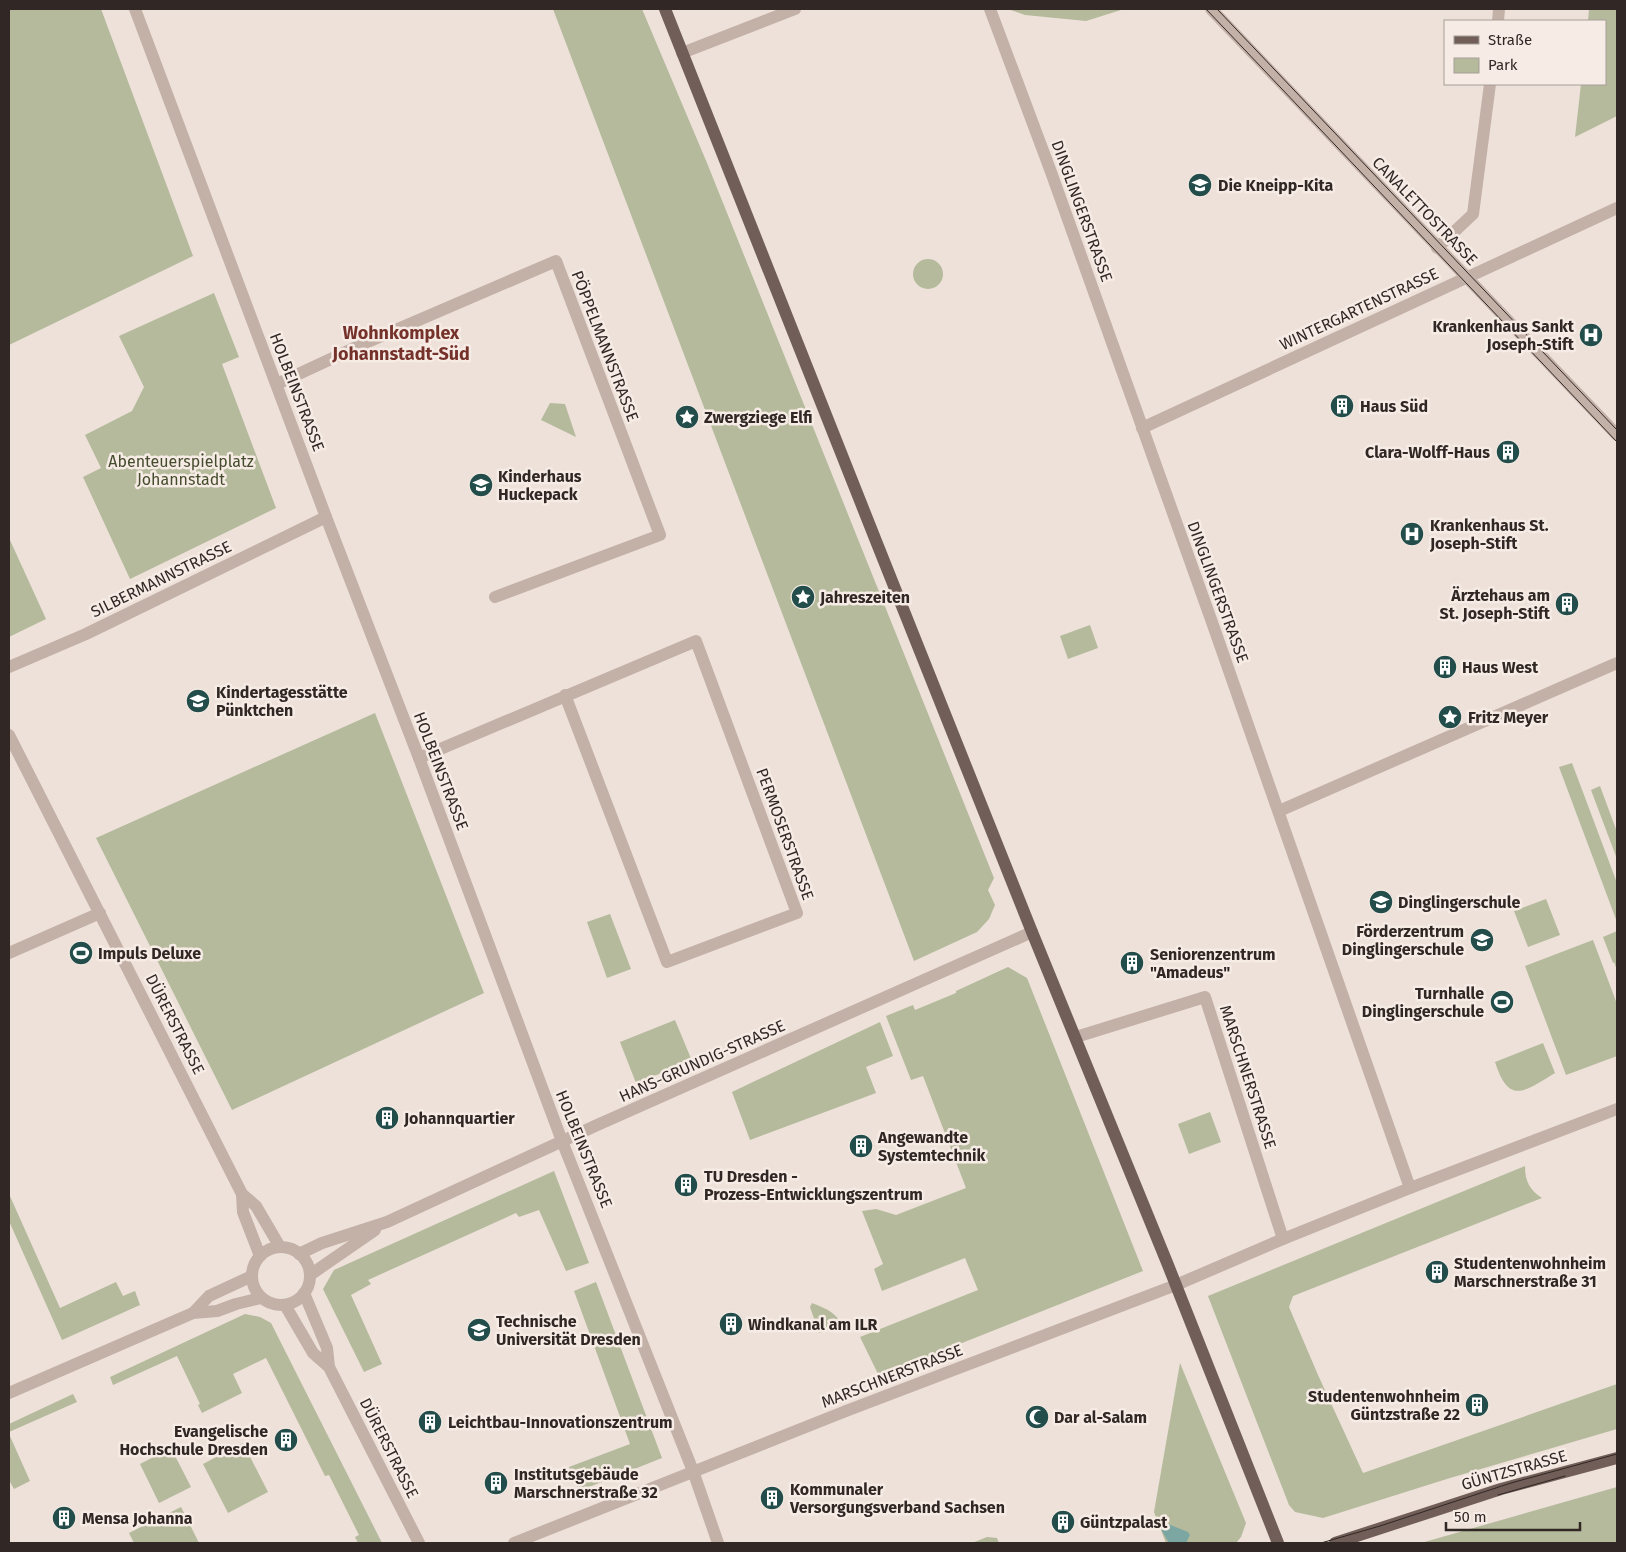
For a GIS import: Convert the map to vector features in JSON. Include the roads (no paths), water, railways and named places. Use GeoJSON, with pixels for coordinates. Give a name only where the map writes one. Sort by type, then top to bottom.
{"type":"FeatureCollection","features":[{"type":"Feature","properties":{"kind":"main road"},"geometry":{"type":"LineString","coordinates":[[665,9],[1032,932],[1176,1284],[1278,1543]]}},
{"type":"Feature","properties":{"kind":"main road","name":"GÜNTZSTRASSE"},"geometry":{"type":"LineString","coordinates":[[1335,1543],[1501,1489],[1617,1458]]}},
{"type":"Feature","properties":{"kind":"street","name":"HOLBEINSTRASSE"},"geometry":{"type":"LineString","coordinates":[[135,9],[326,517],[419,758],[562,1142],[692,1471],[718,1543]]}},
{"type":"Feature","properties":{"kind":"street"},"geometry":{"type":"LineString","coordinates":[[682,53],[795,9]]}},
{"type":"Feature","properties":{"kind":"street","name":"DINGLINGERSTRASSE"},"geometry":{"type":"LineString","coordinates":[[990,9],[1057,188],[1279,811],[1410,1188]]}},
{"type":"Feature","properties":{"kind":"street","name":"CANALETTOSTRASSE"},"geometry":{"type":"LineString","coordinates":[[1211,9],[1617,436]]}},
{"type":"Feature","properties":{"kind":"street"},"geometry":{"type":"LineString","coordinates":[[1438,248],[1473,214],[1490,85]]}},
{"type":"Feature","properties":{"kind":"street","name":"WINTERGARTENSTRASSE"},"geometry":{"type":"LineString","coordinates":[[1142,428],[1617,208]]}},
{"type":"Feature","properties":{"kind":"street","name":"PÖPPELMANNSTRASSE"},"geometry":{"type":"LineString","coordinates":[[277,384],[363,344],[556,261],[660,535],[495,597]]}},
{"type":"Feature","properties":{"kind":"street","name":"SILBERMANNSTRASSE"},"geometry":{"type":"LineString","coordinates":[[9,666],[86,634],[326,517]]}},
{"type":"Feature","properties":{"kind":"street","name":"PERMOSERSTRASSE"},"geometry":{"type":"LineString","coordinates":[[419,758],[566,695],[696,641],[797,913],[667,962],[566,695]]}},
{"type":"Feature","properties":{"kind":"street"},"geometry":{"type":"LineString","coordinates":[[1279,811],[1617,663]]}},
{"type":"Feature","properties":{"kind":"street","name":"DÜRERSTRASSE"},"geometry":{"type":"LineString","coordinates":[[9,735],[242,1194],[256,1206],[280,1248]]}},
{"type":"Feature","properties":{"kind":"street"},"geometry":{"type":"LineString","coordinates":[[9,953],[100,913]]}},
{"type":"Feature","properties":{"kind":"street","name":"HANS-GRUNDIG-STRASSE"},"geometry":{"type":"LineString","coordinates":[[300,1254],[322,1243],[388,1222],[562,1142],[1032,932]]}},
{"type":"Feature","properties":{"kind":"street","name":"MARSCHNERSTRASSE"},"geometry":{"type":"LineString","coordinates":[[1076,1037],[1205,998],[1282,1239]]}},
{"type":"Feature","properties":{"kind":"street","name":"MARSCHNERSTRASSE"},"geometry":{"type":"LineString","coordinates":[[514,1543],[692,1471],[1176,1284],[1410,1188],[1617,1109]]}},
{"type":"Feature","properties":{"kind":"street","name":"DÜRERSTRASSE"},"geometry":{"type":"LineString","coordinates":[[242,1194],[243,1212],[260,1256]]}},
{"type":"Feature","properties":{"kind":"street","name":"HANS-GRUNDIG-STRASSE"},"geometry":{"type":"LineString","coordinates":[[310,1275],[388,1222]]}},
{"type":"Feature","properties":{"kind":"street"},"geometry":{"type":"LineString","coordinates":[[280,1248],[292,1250],[300,1254],[310,1275],[304,1293],[293,1302],[285,1305],[272,1304],[261,1298],[255,1290],[252,1276],[255,1263],[260,1256],[267,1251],[280,1248]]}},
{"type":"Feature","properties":{"kind":"street"},"geometry":{"type":"LineString","coordinates":[[9,1393],[193,1312],[209,1296],[252,1276]]}},
{"type":"Feature","properties":{"kind":"street","name":"DÜRERSTRASSE"},"geometry":{"type":"LineString","coordinates":[[304,1293],[328,1348],[330,1367],[419,1543]]}},
{"type":"Feature","properties":{"kind":"street"},"geometry":{"type":"LineString","coordinates":[[193,1312],[217,1311],[261,1298]]}},
{"type":"Feature","properties":{"kind":"street","name":"DÜRERSTRASSE"},"geometry":{"type":"LineString","coordinates":[[285,1305],[313,1353],[330,1367]]}},
{"type":"Feature","properties":{"kind":"water"},"geometry":{"type":"Polygon","coordinates":[[[1164,1524],[1188,1532],[1190,1535],[1186,1543],[1169,1543],[1162,1531],[1164,1524]]]}},
{"type":"Feature","properties":{"kind":"tram line"},"geometry":{"type":"LineString","coordinates":[[1206,9],[1617,442]]}},
{"type":"Feature","properties":{"kind":"tram line"},"geometry":{"type":"LineString","coordinates":[[1217,9],[1617,430]]}},
{"type":"Feature","properties":{"kind":"tram line"},"geometry":{"type":"LineString","coordinates":[[1321,1543],[1380,1526],[1511,1483],[1617,1454]]}},
{"type":"Feature","properties":{"kind":"tram line"},"geometry":{"type":"LineString","coordinates":[[1498,1495],[1565,1476]]}},
{"type":"Feature","properties":{"kind":"place","name":"Die Kneipp-Kita"},"geometry":{"type":"Point","coordinates":[1200,185]}},
{"type":"Feature","properties":{"kind":"place","name":"Krankenhaus Sankt Joseph-Stift"},"geometry":{"type":"Point","coordinates":[1591,335]}},
{"type":"Feature","properties":{"kind":"place","name":"Haus Süd"},"geometry":{"type":"Point","coordinates":[1342,406]}},
{"type":"Feature","properties":{"kind":"place","name":"Zwergziege Elfi"},"geometry":{"type":"Point","coordinates":[687,417]}},
{"type":"Feature","properties":{"kind":"place","name":"Clara-Wolff-Haus"},"geometry":{"type":"Point","coordinates":[1508,452]}},
{"type":"Feature","properties":{"kind":"place","name":"Kinderhaus Huckepack"},"geometry":{"type":"Point","coordinates":[481,485]}},
{"type":"Feature","properties":{"kind":"place","name":"Krankenhaus St. Joseph-Stift"},"geometry":{"type":"Point","coordinates":[1412,534]}},
{"type":"Feature","properties":{"kind":"place","name":"Jahreszeiten"},"geometry":{"type":"Point","coordinates":[803,597]}},
{"type":"Feature","properties":{"kind":"place","name":"Ärztehaus am St. Joseph-Stift"},"geometry":{"type":"Point","coordinates":[1567,604]}},
{"type":"Feature","properties":{"kind":"place","name":"Haus West"},"geometry":{"type":"Point","coordinates":[1445,667]}},
{"type":"Feature","properties":{"kind":"place","name":"Kindertagesstätte Pünktchen"},"geometry":{"type":"Point","coordinates":[198,701]}},
{"type":"Feature","properties":{"kind":"place","name":"Fritz Meyer"},"geometry":{"type":"Point","coordinates":[1450,717]}},
{"type":"Feature","properties":{"kind":"place","name":"Dinglingerschule"},"geometry":{"type":"Point","coordinates":[1381,902]}},
{"type":"Feature","properties":{"kind":"place","name":"Förderzentrum Dinglingerschule"},"geometry":{"type":"Point","coordinates":[1482,940]}},
{"type":"Feature","properties":{"kind":"place","name":"Impuls Deluxe"},"geometry":{"type":"Point","coordinates":[81,953]}},
{"type":"Feature","properties":{"kind":"place","name":"Seniorenzentrum \"Amadeus\""},"geometry":{"type":"Point","coordinates":[1132,963]}},
{"type":"Feature","properties":{"kind":"place","name":"Turnhalle Dinglingerschule"},"geometry":{"type":"Point","coordinates":[1502,1002]}},
{"type":"Feature","properties":{"kind":"place","name":"Johannquartier"},"geometry":{"type":"Point","coordinates":[387,1118]}},
{"type":"Feature","properties":{"kind":"place","name":"Angewandte Systemtechnik"},"geometry":{"type":"Point","coordinates":[861,1146]}},
{"type":"Feature","properties":{"kind":"place","name":"TU Dresden - Prozess-Entwicklungszentrum"},"geometry":{"type":"Point","coordinates":[686,1185]}},
{"type":"Feature","properties":{"kind":"place","name":"Studentenwohnheim Marschnerstraße 31"},"geometry":{"type":"Point","coordinates":[1437,1272]}},
{"type":"Feature","properties":{"kind":"place","name":"Windkanal am ILR"},"geometry":{"type":"Point","coordinates":[731,1324]}},
{"type":"Feature","properties":{"kind":"place","name":"Technische Universität Dresden"},"geometry":{"type":"Point","coordinates":[479,1330]}},
{"type":"Feature","properties":{"kind":"place","name":"Studentenwohnheim Güntzstraße 22"},"geometry":{"type":"Point","coordinates":[1477,1405]}},
{"type":"Feature","properties":{"kind":"place","name":"Dar al-Salam"},"geometry":{"type":"Point","coordinates":[1037,1417]}},
{"type":"Feature","properties":{"kind":"place","name":"Leichtbau-Innovationszentrum"},"geometry":{"type":"Point","coordinates":[430,1422]}},
{"type":"Feature","properties":{"kind":"place","name":"Evangelische Hochschule Dresden"},"geometry":{"type":"Point","coordinates":[286,1440]}},
{"type":"Feature","properties":{"kind":"place","name":"Institutsgebäude Marschnerstraße 32"},"geometry":{"type":"Point","coordinates":[496,1483]}},
{"type":"Feature","properties":{"kind":"place","name":"Kommunaler Versorgungsverband Sachsen"},"geometry":{"type":"Point","coordinates":[772,1498]}},
{"type":"Feature","properties":{"kind":"place","name":"Mensa Johanna"},"geometry":{"type":"Point","coordinates":[64,1518]}},
{"type":"Feature","properties":{"kind":"place","name":"Güntzpalast"},"geometry":{"type":"Point","coordinates":[1063,1522]}},
{"type":"Feature","properties":{"kind":"district","name":"Wohnkomplex Johannstadt-Süd"},"geometry":{"type":"Point","coordinates":[401,343]}},
{"type":"Feature","properties":{"kind":"park label","name":"Abenteuerspielplatz Johannstadt"},"geometry":{"type":"Point","coordinates":[181,470]}}]}
